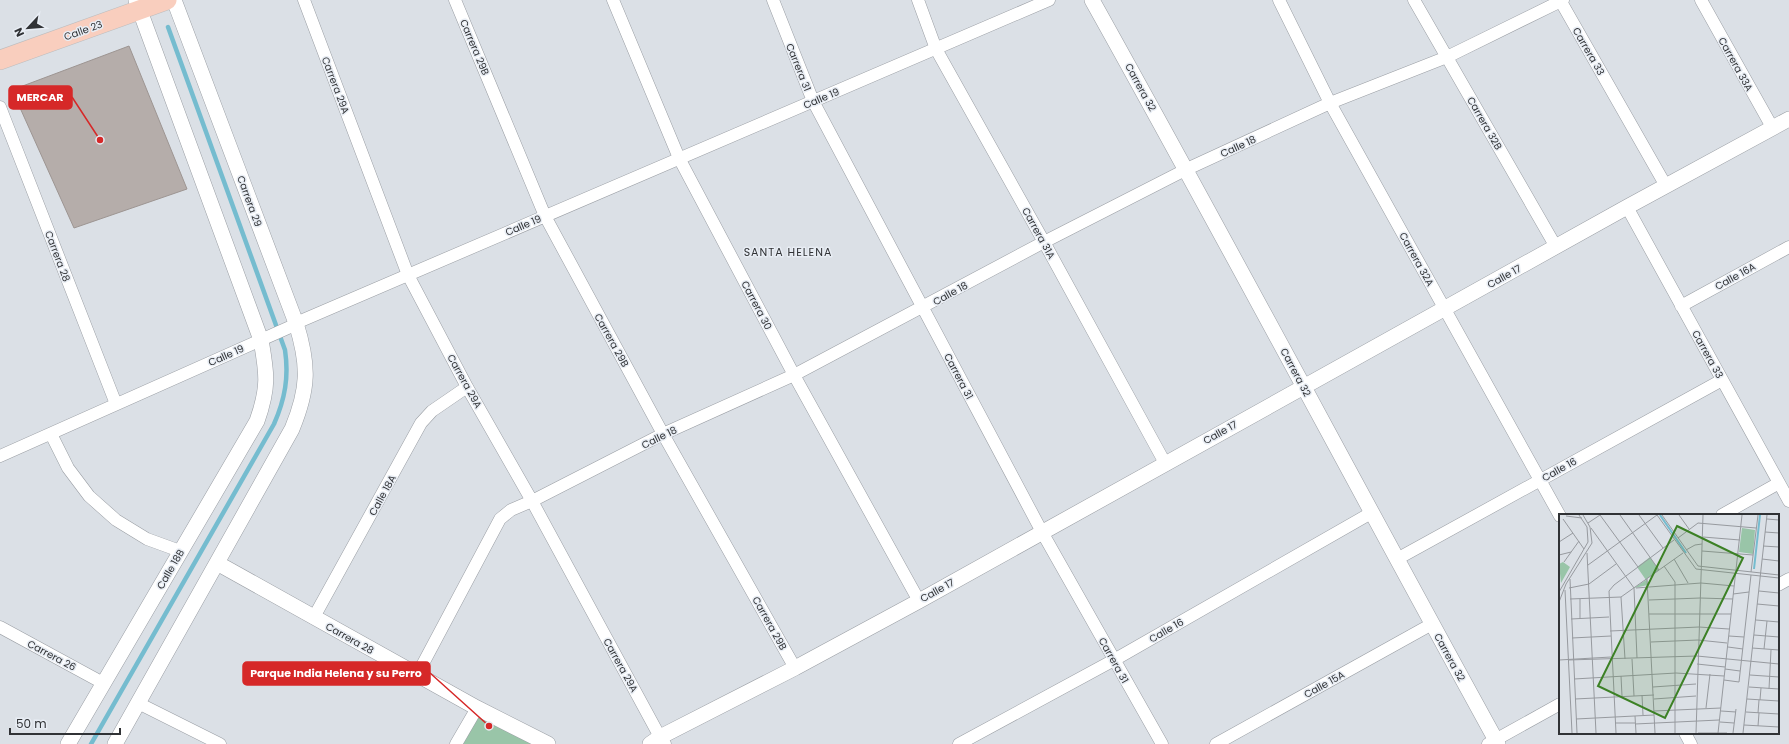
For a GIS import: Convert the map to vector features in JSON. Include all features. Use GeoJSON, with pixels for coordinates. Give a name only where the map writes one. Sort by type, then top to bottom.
{"type":"FeatureCollection","features":[{"type":"Feature","properties":{"kind":"main road","name":"Calle 23"},"geometry":{"type":"LineString","coordinates":[[0,60],[138,5],[167,0]]}},
{"type":"Feature","properties":{"kind":"street","name":"Carrera 29"},"geometry":{"type":"LineString","coordinates":[[174,0],[305,359],[306,381],[302,405],[292,429],[217,563]]}},
{"type":"Feature","properties":{"kind":"street","name":"Carrera 29A"},"geometry":{"type":"LineString","coordinates":[[304,0],[408,275],[467,387],[532,502],[658,742]]}},
{"type":"Feature","properties":{"kind":"street","name":"Carrera 29B"},"geometry":{"type":"LineString","coordinates":[[455,0],[545,216],[663,434],[795,668]]}},
{"type":"Feature","properties":{"kind":"street","name":"Carrera 30"},"geometry":{"type":"LineString","coordinates":[[613,0],[679,158],[794,375],[919,601]]}},
{"type":"Feature","properties":{"kind":"street","name":"Carrera 31"},"geometry":{"type":"LineString","coordinates":[[773,0],[813,101],[1042,532],[1162,744]]}},
{"type":"Feature","properties":{"kind":"street","name":"Carrera 31A"},"geometry":{"type":"LineString","coordinates":[[918,0],[936,48],[1165,463]]}},
{"type":"Feature","properties":{"kind":"street","name":"Calle 19"},"geometry":{"type":"LineString","coordinates":[[0,456],[408,275],[1049,0]]}},
{"type":"Feature","properties":{"kind":"street","name":"Carrera 32"},"geometry":{"type":"LineString","coordinates":[[1092,0],[1187,169],[1432,624],[1494,743]]}},
{"type":"Feature","properties":{"kind":"street","name":"Carrera 32A"},"geometry":{"type":"LineString","coordinates":[[1279,0],[1330,103],[1559,514]]}},
{"type":"Feature","properties":{"kind":"street","name":"Carrera 32B"},"geometry":{"type":"LineString","coordinates":[[1414,0],[1556,247]]}},
{"type":"Feature","properties":{"kind":"street","name":"Calle 18"},"geometry":{"type":"LineString","coordinates":[[417,675],[500,519],[511,510],[532,502],[663,434],[794,375],[923,308],[1044,242],[1187,169],[1330,103],[1447,57],[1561,0]]}},
{"type":"Feature","properties":{"kind":"street","name":"Carrera 33"},"geometry":{"type":"LineString","coordinates":[[1561,0],[1666,186]]}},
{"type":"Feature","properties":{"kind":"street","name":"Carrera 33A"},"geometry":{"type":"LineString","coordinates":[[1701,0],[1772,127]]}},
{"type":"Feature","properties":{"kind":"street"},"geometry":{"type":"LineString","coordinates":[[138,5],[266,338]]}},
{"type":"Feature","properties":{"kind":"street","name":"Carrera 28"},"geometry":{"type":"LineString","coordinates":[[0,107],[116,404]]}},
{"type":"Feature","properties":{"kind":"street","name":"Calle 17"},"geometry":{"type":"LineString","coordinates":[[658,742],[919,601],[1444,308],[1789,119]]}},
{"type":"Feature","properties":{"kind":"street","name":"Carrera 33"},"geometry":{"type":"LineString","coordinates":[[1627,207],[1789,501]]}},
{"type":"Feature","properties":{"kind":"street","name":"Calle 16A"},"geometry":{"type":"LineString","coordinates":[[1681,306],[1789,247]]}},
{"type":"Feature","properties":{"kind":"street","name":"Calle 18B"},"geometry":{"type":"LineString","coordinates":[[68,744],[257,421],[266,390],[266,338]]}},
{"type":"Feature","properties":{"kind":"street","name":"Calle 16"},"geometry":{"type":"LineString","coordinates":[[1397,559],[1722,380]]}},
{"type":"Feature","properties":{"kind":"street","name":"Calle 18A"},"geometry":{"type":"LineString","coordinates":[[314,617],[421,423],[432,411],[467,387]]}},
{"type":"Feature","properties":{"kind":"street"},"geometry":{"type":"LineString","coordinates":[[51,434],[68,468],[89,496],[116,520],[147,539],[180,551]]}},
{"type":"Feature","properties":{"kind":"street"},"geometry":{"type":"LineString","coordinates":[[1724,514],[1779,483]]}},
{"type":"Feature","properties":{"kind":"street","name":"Calle 16"},"geometry":{"type":"LineString","coordinates":[[959,744],[1114,660],[1371,513]]}},
{"type":"Feature","properties":{"kind":"street"},"geometry":{"type":"LineString","coordinates":[[115,744],[217,563]]}},
{"type":"Feature","properties":{"kind":"street","name":"Carrera 28"},"geometry":{"type":"LineString","coordinates":[[217,563],[477,708],[548,744]]}},
{"type":"Feature","properties":{"kind":"street"},"geometry":{"type":"LineString","coordinates":[[1779,584],[1789,579]]}},
{"type":"Feature","properties":{"kind":"street","name":"Calle 15A"},"geometry":{"type":"LineString","coordinates":[[1216,744],[1432,624]]}},
{"type":"Feature","properties":{"kind":"street","name":"Carrera 26"},"geometry":{"type":"LineString","coordinates":[[0,627],[103,683]]}},
{"type":"Feature","properties":{"kind":"street"},"geometry":{"type":"LineString","coordinates":[[138,703],[220,744]]}},
{"type":"Feature","properties":{"kind":"street"},"geometry":{"type":"LineString","coordinates":[[1494,743],[1559,705]]}},
{"type":"Feature","properties":{"kind":"street"},"geometry":{"type":"LineString","coordinates":[[456,744],[477,708]]}},
{"type":"Feature","properties":{"kind":"street"},"geometry":{"type":"LineString","coordinates":[[1686,734],[1691,744]]}},
{"type":"Feature","properties":{"kind":"green space"},"geometry":{"type":"Polygon","coordinates":[[[477,708],[548,744],[456,744],[477,708]]]}},
{"type":"Feature","properties":{"kind":"building"},"geometry":{"type":"Polygon","coordinates":[[[129,46],[187,189],[74,228],[12,90],[129,46]]]}},
{"type":"Feature","properties":{"kind":"waterway"},"geometry":{"type":"LineString","coordinates":[[91,744],[274,424],[281,406],[286,379],[287,369],[285,350],[168,27]]}},
{"type":"Feature","properties":{"kind":"place","name":"MERCAR"},"geometry":{"type":"Point","coordinates":[100,140]}},
{"type":"Feature","properties":{"kind":"place","name":"Parque India Helena y su Perro"},"geometry":{"type":"Point","coordinates":[489,726]}},
{"type":"Feature","properties":{"kind":"district","name":"SANTA HELENA"},"geometry":{"type":"Point","coordinates":[788,252]}}]}
